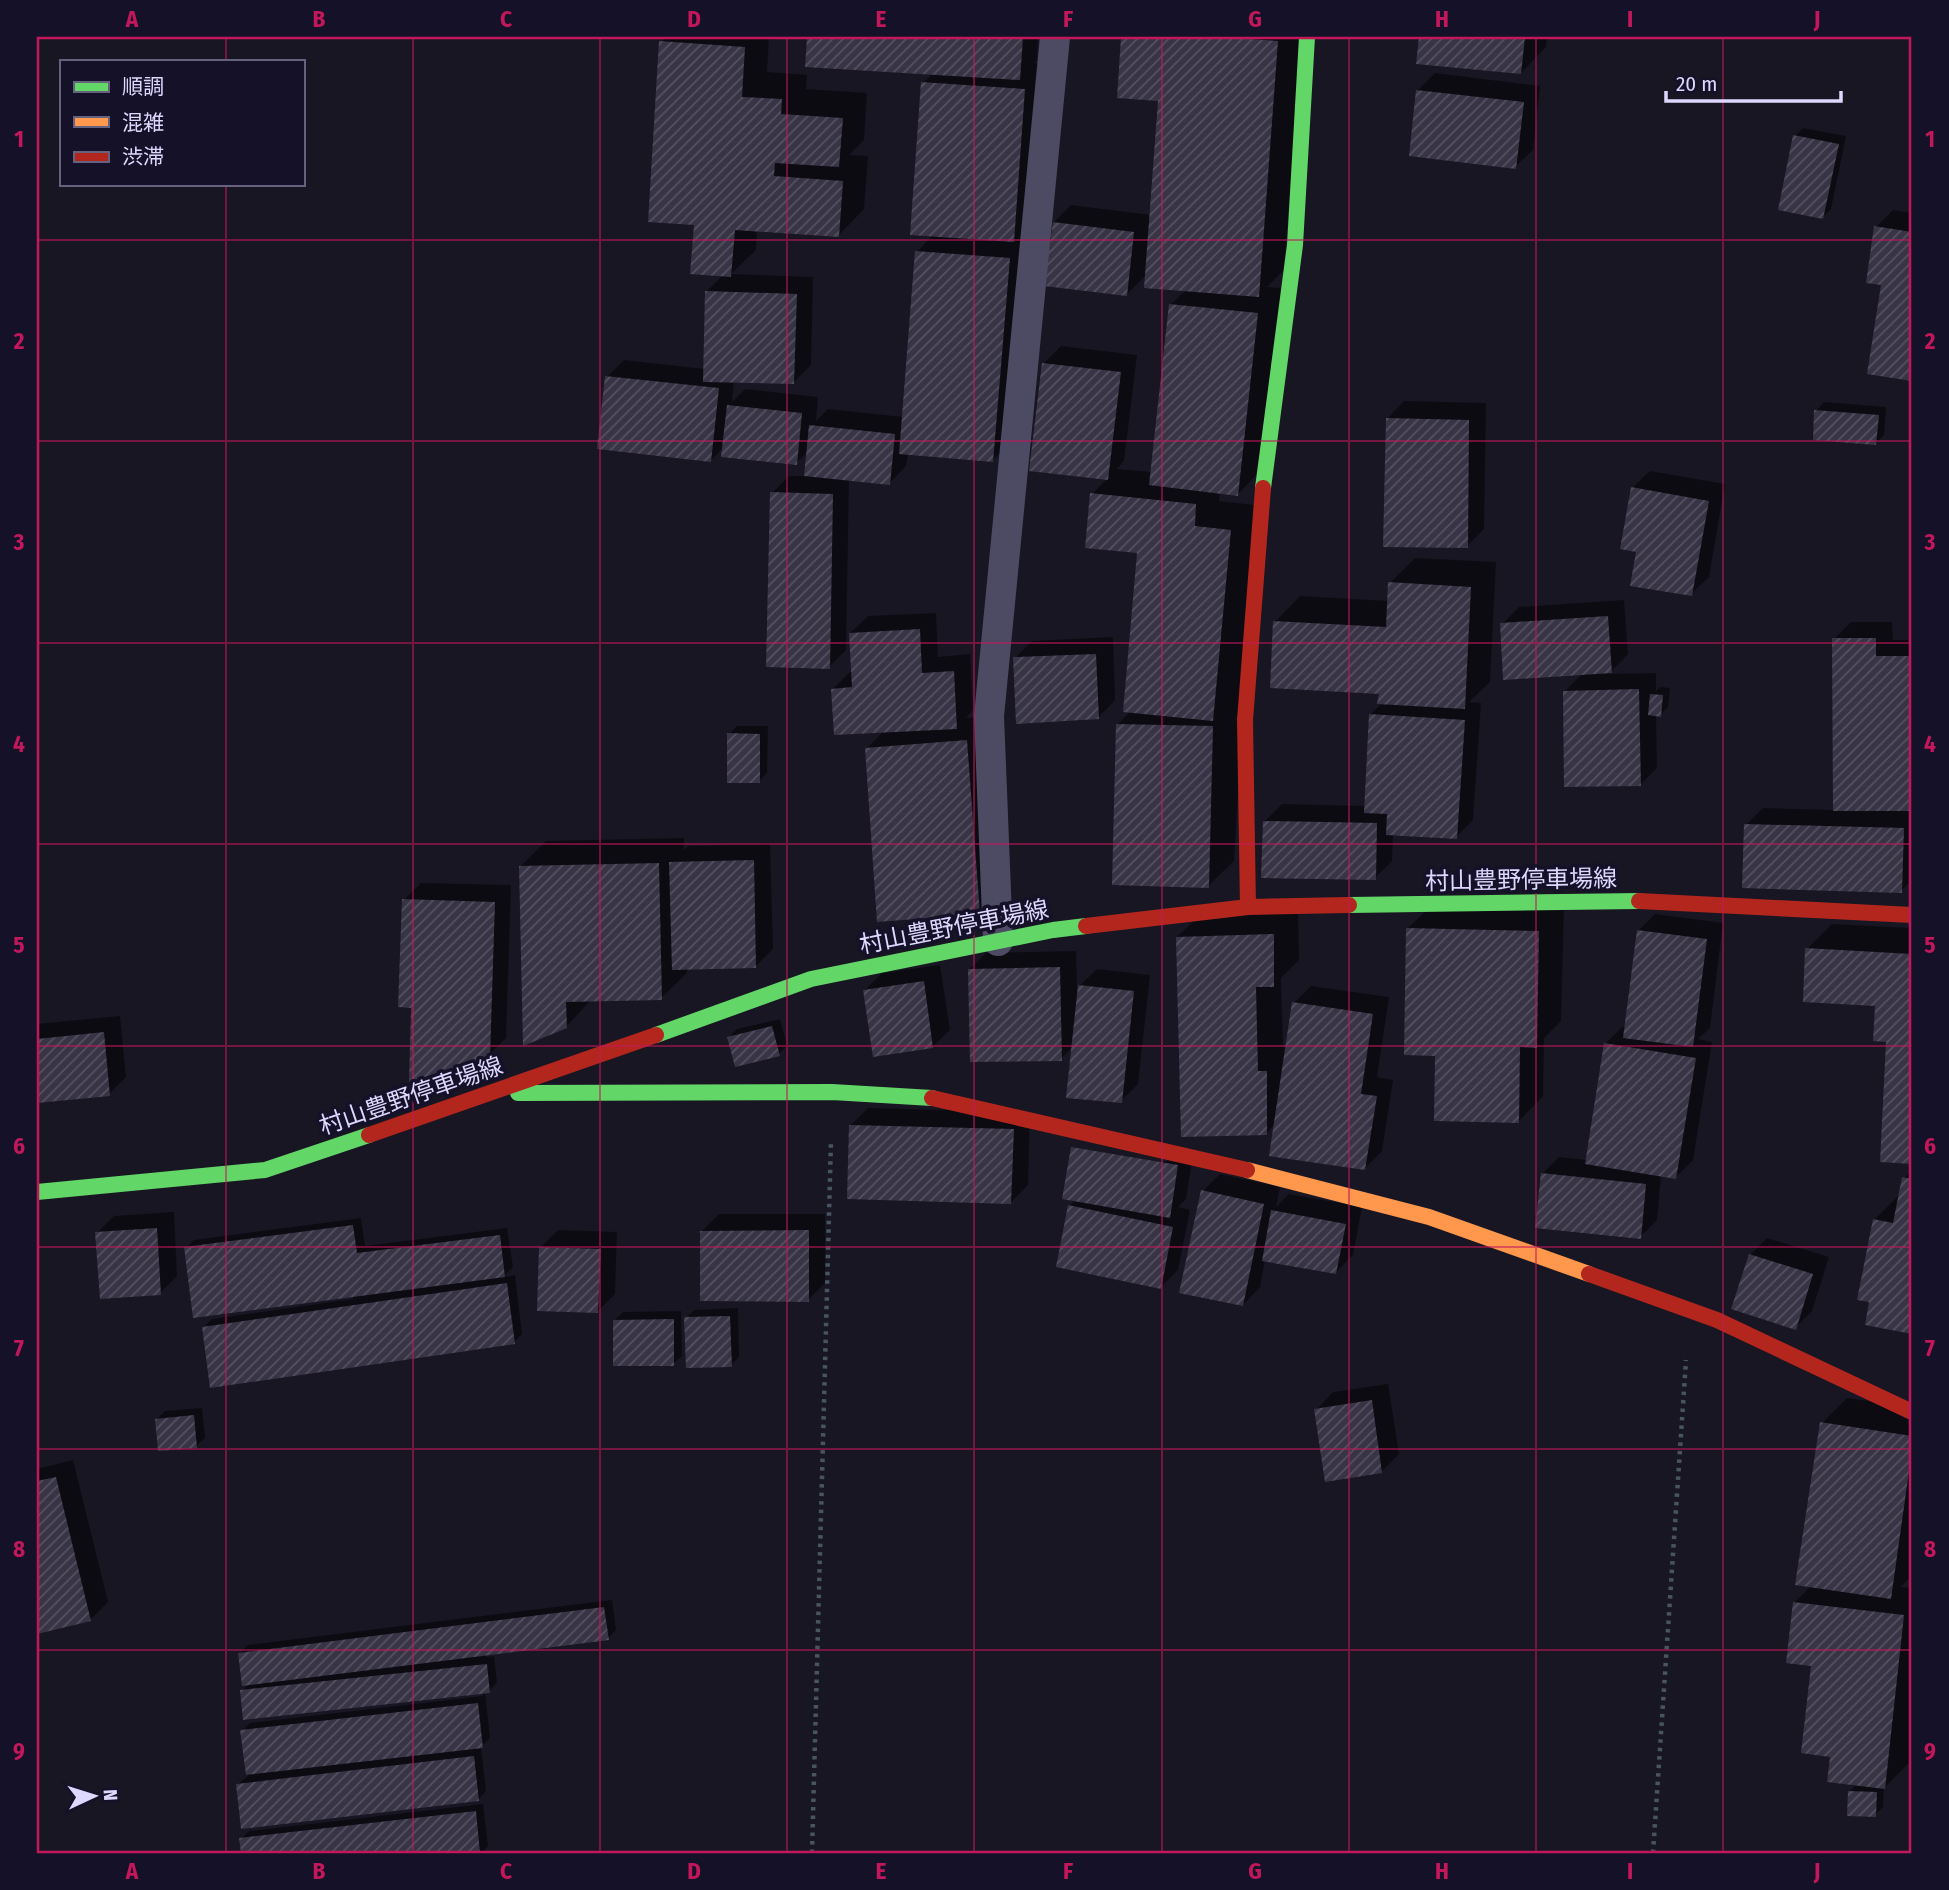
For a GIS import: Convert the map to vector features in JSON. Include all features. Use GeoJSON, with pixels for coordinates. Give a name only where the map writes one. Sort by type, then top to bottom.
{"type":"FeatureCollection","features":[{"type":"Feature","properties":{"kind":"street"},"geometry":{"type":"LineString","coordinates":[[1248,907],[1245,720],[1263,485],[1295,245],[1307,37]]}},
{"type":"Feature","properties":{"kind":"street","name":"村山豊野停車場線"},"geometry":{"type":"LineString","coordinates":[[37,1192],[265,1170],[811,978],[1052,930],[1248,907],[1640,901],[1912,915]]}},
{"type":"Feature","properties":{"kind":"street"},"geometry":{"type":"LineString","coordinates":[[490,1093],[832,1092],[924,1096],[1244,1169],[1429,1217],[1717,1320],[1912,1412]]}},
{"type":"Feature","properties":{"kind":"lane"},"geometry":{"type":"LineString","coordinates":[[998,941],[989,716],[1055,37]]}},
{"type":"Feature","properties":{"kind":"path"},"geometry":{"type":"LineString","coordinates":[[812,1853],[832,1092]]}},
{"type":"Feature","properties":{"kind":"path"},"geometry":{"type":"LineString","coordinates":[[1653,1853],[1689,1311]]}},
{"type":"Feature","properties":{"kind":"building"},"geometry":{"type":"Polygon","coordinates":[[[807,37],[1023,37],[1020,80],[805,67],[807,37]]]}},
{"type":"Feature","properties":{"kind":"building"},"geometry":{"type":"Polygon","coordinates":[[[1121,37],[1219,37],[1278,41],[1259,297],[1144,288],[1158,101],[1117,98],[1121,37]]]}},
{"type":"Feature","properties":{"kind":"building"},"geometry":{"type":"Polygon","coordinates":[[[1419,37],[1525,37],[1521,74],[1416,64],[1419,37]]]}},
{"type":"Feature","properties":{"kind":"building"},"geometry":{"type":"Polygon","coordinates":[[[659,41],[745,47],[742,97],[782,99],[781,114],[843,118],[839,167],[775,163],[774,176],[843,181],[839,237],[735,230],[731,277],[690,274],[694,225],[648,222],[659,41]]]}},
{"type":"Feature","properties":{"kind":"building"},"geometry":{"type":"Polygon","coordinates":[[[921,82],[1025,89],[1014,242],[910,235],[921,82]]]}},
{"type":"Feature","properties":{"kind":"building"},"geometry":{"type":"Polygon","coordinates":[[[1416,90],[1524,102],[1516,169],[1409,156],[1416,90]]]}},
{"type":"Feature","properties":{"kind":"building"},"geometry":{"type":"Polygon","coordinates":[[[1793,135],[1839,144],[1823,219],[1778,210],[1793,135]]]}},
{"type":"Feature","properties":{"kind":"building"},"geometry":{"type":"Polygon","coordinates":[[[1053,222],[1134,232],[1127,296],[1044,286],[1053,222]]]}},
{"type":"Feature","properties":{"kind":"building"},"geometry":{"type":"Polygon","coordinates":[[[1874,226],[1912,232],[1912,381],[1867,374],[1881,285],[1866,283],[1874,226]]]}},
{"type":"Feature","properties":{"kind":"building"},"geometry":{"type":"Polygon","coordinates":[[[915,251],[1010,258],[993,462],[899,454],[915,251]]]}},
{"type":"Feature","properties":{"kind":"building"},"geometry":{"type":"Polygon","coordinates":[[[705,291],[797,294],[794,384],[703,382],[705,291]]]}},
{"type":"Feature","properties":{"kind":"building"},"geometry":{"type":"Polygon","coordinates":[[[1169,304],[1258,313],[1238,496],[1149,485],[1169,304]]]}},
{"type":"Feature","properties":{"kind":"building"},"geometry":{"type":"Polygon","coordinates":[[[1042,363],[1121,372],[1108,480],[1029,471],[1042,363]]]}},
{"type":"Feature","properties":{"kind":"building"},"geometry":{"type":"Polygon","coordinates":[[[605,376],[719,388],[711,462],[597,449],[605,376]]]}},
{"type":"Feature","properties":{"kind":"building"},"geometry":{"type":"Polygon","coordinates":[[[727,405],[802,413],[797,465],[721,457],[727,405]]]}},
{"type":"Feature","properties":{"kind":"building"},"geometry":{"type":"Polygon","coordinates":[[[1814,410],[1879,415],[1876,445],[1813,440],[1814,410]]]}},
{"type":"Feature","properties":{"kind":"building"},"geometry":{"type":"Polygon","coordinates":[[[1386,418],[1469,420],[1468,548],[1383,547],[1386,418]]]}},
{"type":"Feature","properties":{"kind":"building"},"geometry":{"type":"Polygon","coordinates":[[[809,425],[895,434],[890,485],[804,476],[809,425]]]}},
{"type":"Feature","properties":{"kind":"building"},"geometry":{"type":"Polygon","coordinates":[[[1631,487],[1709,501],[1692,596],[1630,586],[1636,552],[1620,549],[1631,487]]]}},
{"type":"Feature","properties":{"kind":"building"},"geometry":{"type":"Polygon","coordinates":[[[770,492],[833,494],[830,669],[766,667],[770,492]]]}},
{"type":"Feature","properties":{"kind":"building"},"geometry":{"type":"Polygon","coordinates":[[[1090,493],[1196,504],[1195,526],[1231,530],[1213,721],[1123,712],[1137,553],[1085,548],[1090,493]]]}},
{"type":"Feature","properties":{"kind":"building"},"geometry":{"type":"Polygon","coordinates":[[[1388,582],[1471,587],[1465,709],[1377,704],[1379,694],[1270,688],[1273,621],[1386,627],[1388,582]]]}},
{"type":"Feature","properties":{"kind":"building"},"geometry":{"type":"Polygon","coordinates":[[[1608,616],[1612,673],[1503,680],[1500,623],[1608,616]]]}},
{"type":"Feature","properties":{"kind":"building"},"geometry":{"type":"Polygon","coordinates":[[[920,629],[922,673],[954,671],[957,729],[834,735],[831,689],[852,687],[849,633],[920,629]]]}},
{"type":"Feature","properties":{"kind":"building"},"geometry":{"type":"Polygon","coordinates":[[[1832,638],[1876,638],[1876,656],[1912,656],[1912,811],[1833,811],[1832,638]]]}},
{"type":"Feature","properties":{"kind":"building"},"geometry":{"type":"Polygon","coordinates":[[[1096,654],[1099,719],[1016,724],[1013,657],[1096,654]]]}},
{"type":"Feature","properties":{"kind":"building"},"geometry":{"type":"Polygon","coordinates":[[[1639,689],[1641,786],[1564,787],[1563,691],[1639,689]]]}},
{"type":"Feature","properties":{"kind":"building"},"geometry":{"type":"Polygon","coordinates":[[[1650,694],[1663,695],[1661,717],[1648,715],[1650,694]]]}},
{"type":"Feature","properties":{"kind":"building"},"geometry":{"type":"Polygon","coordinates":[[[1369,714],[1465,720],[1457,839],[1386,835],[1387,814],[1364,813],[1369,714]]]}},
{"type":"Feature","properties":{"kind":"building"},"geometry":{"type":"Polygon","coordinates":[[[1116,724],[1213,726],[1209,888],[1112,885],[1116,724]]]}},
{"type":"Feature","properties":{"kind":"building"},"geometry":{"type":"Polygon","coordinates":[[[727,733],[760,734],[760,783],[727,783],[727,733]]]}},
{"type":"Feature","properties":{"kind":"building"},"geometry":{"type":"Polygon","coordinates":[[[967,740],[980,914],[877,922],[865,748],[967,740]]]}},
{"type":"Feature","properties":{"kind":"building"},"geometry":{"type":"Polygon","coordinates":[[[1263,821],[1377,823],[1376,880],[1261,878],[1263,821]]]}},
{"type":"Feature","properties":{"kind":"building"},"geometry":{"type":"Polygon","coordinates":[[[1744,824],[1904,828],[1902,893],[1742,888],[1744,824]]]}},
{"type":"Feature","properties":{"kind":"building"},"geometry":{"type":"Polygon","coordinates":[[[754,860],[756,968],[672,970],[669,862],[754,860]]]}},
{"type":"Feature","properties":{"kind":"building"},"geometry":{"type":"Polygon","coordinates":[[[659,863],[662,1000],[566,1002],[567,1028],[523,1046],[519,866],[659,863]]]}},
{"type":"Feature","properties":{"kind":"building"},"geometry":{"type":"Polygon","coordinates":[[[402,899],[495,902],[490,1057],[409,1082],[411,1008],[398,1007],[402,899]]]}},
{"type":"Feature","properties":{"kind":"building"},"geometry":{"type":"Polygon","coordinates":[[[1406,928],[1539,931],[1537,1048],[1520,1047],[1519,1123],[1434,1121],[1435,1056],[1404,1055],[1406,928]]]}},
{"type":"Feature","properties":{"kind":"building"},"geometry":{"type":"Polygon","coordinates":[[[1637,930],[1707,939],[1693,1047],[1623,1038],[1637,930]]]}},
{"type":"Feature","properties":{"kind":"building"},"geometry":{"type":"Polygon","coordinates":[[[1274,934],[1274,987],[1256,987],[1258,1071],[1267,1071],[1267,1135],[1181,1137],[1176,937],[1274,934]]]}},
{"type":"Feature","properties":{"kind":"building"},"geometry":{"type":"Polygon","coordinates":[[[1805,948],[1912,954],[1912,1164],[1880,1162],[1886,1042],[1873,1041],[1875,1006],[1803,1002],[1805,948]]]}},
{"type":"Feature","properties":{"kind":"building"},"geometry":{"type":"Polygon","coordinates":[[[1060,967],[1062,1061],[970,1062],[968,969],[1060,967]]]}},
{"type":"Feature","properties":{"kind":"building"},"geometry":{"type":"Polygon","coordinates":[[[924,981],[933,1048],[873,1057],[863,990],[924,981]]]}},
{"type":"Feature","properties":{"kind":"building"},"geometry":{"type":"Polygon","coordinates":[[[1078,985],[1134,991],[1122,1103],[1066,1098],[1078,985]]]}},
{"type":"Feature","properties":{"kind":"building"},"geometry":{"type":"Polygon","coordinates":[[[1292,1002],[1373,1014],[1361,1094],[1377,1096],[1365,1170],[1269,1156],[1292,1002]]]}},
{"type":"Feature","properties":{"kind":"building"},"geometry":{"type":"Polygon","coordinates":[[[772,1026],[780,1056],[735,1067],[727,1037],[772,1026]]]}},
{"type":"Feature","properties":{"kind":"building"},"geometry":{"type":"Polygon","coordinates":[[[104,1032],[110,1096],[37,1103],[37,1039],[104,1032]]]}},
{"type":"Feature","properties":{"kind":"building"},"geometry":{"type":"Polygon","coordinates":[[[1604,1043],[1696,1058],[1676,1179],[1585,1164],[1604,1043]]]}},
{"type":"Feature","properties":{"kind":"building"},"geometry":{"type":"Polygon","coordinates":[[[849,1125],[1014,1129],[1011,1204],[847,1199],[849,1125]]]}},
{"type":"Feature","properties":{"kind":"building"},"geometry":{"type":"Polygon","coordinates":[[[1071,1147],[1178,1165],[1170,1218],[1062,1199],[1071,1147]]]}},
{"type":"Feature","properties":{"kind":"building"},"geometry":{"type":"Polygon","coordinates":[[[1541,1173],[1646,1184],[1641,1239],[1535,1228],[1541,1173]]]}},
{"type":"Feature","properties":{"kind":"building"},"geometry":{"type":"Polygon","coordinates":[[[1902,1177],[1912,1179],[1912,1334],[1865,1325],[1869,1302],[1857,1300],[1873,1219],[1893,1223],[1902,1177]]]}},
{"type":"Feature","properties":{"kind":"building"},"geometry":{"type":"Polygon","coordinates":[[[1201,1190],[1264,1204],[1243,1306],[1179,1293],[1201,1190]]]}},
{"type":"Feature","properties":{"kind":"building"},"geometry":{"type":"Polygon","coordinates":[[[1068,1205],[1173,1227],[1161,1289],[1056,1267],[1068,1205]]]}},
{"type":"Feature","properties":{"kind":"building"},"geometry":{"type":"Polygon","coordinates":[[[1271,1210],[1346,1224],[1336,1274],[1262,1261],[1271,1210]]]}},
{"type":"Feature","properties":{"kind":"building"},"geometry":{"type":"Polygon","coordinates":[[[353,1225],[357,1253],[500,1235],[505,1277],[193,1318],[184,1247],[353,1225]]]}},
{"type":"Feature","properties":{"kind":"building"},"geometry":{"type":"Polygon","coordinates":[[[157,1228],[161,1295],[100,1299],[95,1232],[157,1228]]]}},
{"type":"Feature","properties":{"kind":"building"},"geometry":{"type":"Polygon","coordinates":[[[809,1230],[809,1302],[700,1301],[700,1231],[809,1230]]]}},
{"type":"Feature","properties":{"kind":"building"},"geometry":{"type":"Polygon","coordinates":[[[539,1247],[601,1249],[598,1313],[537,1311],[539,1247]]]}},
{"type":"Feature","properties":{"kind":"building"},"geometry":{"type":"Polygon","coordinates":[[[1749,1254],[1813,1274],[1796,1330],[1731,1309],[1749,1254]]]}},
{"type":"Feature","properties":{"kind":"building"},"geometry":{"type":"Polygon","coordinates":[[[507,1283],[515,1344],[210,1388],[202,1327],[507,1283]]]}},
{"type":"Feature","properties":{"kind":"building"},"geometry":{"type":"Polygon","coordinates":[[[730,1316],[732,1367],[686,1368],[684,1317],[730,1316]]]}},
{"type":"Feature","properties":{"kind":"building"},"geometry":{"type":"Polygon","coordinates":[[[674,1319],[674,1366],[613,1366],[613,1320],[674,1319]]]}},
{"type":"Feature","properties":{"kind":"building"},"geometry":{"type":"Polygon","coordinates":[[[1372,1400],[1382,1473],[1325,1482],[1314,1409],[1372,1400]]]}},
{"type":"Feature","properties":{"kind":"building"},"geometry":{"type":"Polygon","coordinates":[[[194,1415],[197,1448],[158,1451],[155,1419],[194,1415]]]}},
{"type":"Feature","properties":{"kind":"building"},"geometry":{"type":"Polygon","coordinates":[[[1820,1422],[1912,1436],[1891,1599],[1795,1585],[1820,1422]]]}},
{"type":"Feature","properties":{"kind":"building"},"geometry":{"type":"Polygon","coordinates":[[[56,1477],[91,1621],[37,1634],[37,1481],[56,1477]]]}},
{"type":"Feature","properties":{"kind":"building"},"geometry":{"type":"Polygon","coordinates":[[[1793,1602],[1904,1615],[1885,1789],[1827,1782],[1830,1757],[1801,1753],[1811,1666],[1786,1663],[1793,1602]]]}},
{"type":"Feature","properties":{"kind":"building"},"geometry":{"type":"Polygon","coordinates":[[[604,1607],[609,1640],[242,1686],[238,1653],[604,1607]]]}},
{"type":"Feature","properties":{"kind":"building"},"geometry":{"type":"Polygon","coordinates":[[[487,1664],[490,1693],[243,1720],[240,1690],[487,1664]]]}},
{"type":"Feature","properties":{"kind":"building"},"geometry":{"type":"Polygon","coordinates":[[[478,1703],[483,1748],[246,1775],[240,1730],[478,1703]]]}},
{"type":"Feature","properties":{"kind":"building"},"geometry":{"type":"Polygon","coordinates":[[[474,1756],[479,1801],[241,1829],[236,1784],[474,1756]]]}},
{"type":"Feature","properties":{"kind":"building"},"geometry":{"type":"Polygon","coordinates":[[[1848,1791],[1877,1792],[1876,1817],[1847,1816],[1848,1791]]]}},
{"type":"Feature","properties":{"kind":"building"},"geometry":{"type":"Polygon","coordinates":[[[476,1811],[480,1853],[241,1853],[239,1838],[476,1811]]]}},
{"type":"Feature","properties":{"kind":"traffic: fast"},"geometry":{"type":"LineString","coordinates":[[1263,488],[1295,245],[1307,37]]}},
{"type":"Feature","properties":{"kind":"traffic: fast"},"geometry":{"type":"LineString","coordinates":[[1349,905],[1639,901]]}},
{"type":"Feature","properties":{"kind":"traffic: fast"},"geometry":{"type":"LineString","coordinates":[[656,1035],[811,979],[1053,930],[1086,926]]}},
{"type":"Feature","properties":{"kind":"traffic: fast"},"geometry":{"type":"LineString","coordinates":[[518,1093],[832,1092],[932,1098]]}},
{"type":"Feature","properties":{"kind":"traffic: fast"},"geometry":{"type":"LineString","coordinates":[[37,1192],[265,1170],[369,1135]]}},
{"type":"Feature","properties":{"kind":"traffic: slow"},"geometry":{"type":"LineString","coordinates":[[1247,1170],[1429,1217],[1589,1274]]}},
{"type":"Feature","properties":{"kind":"traffic: jam"},"geometry":{"type":"LineString","coordinates":[[1248,907],[1245,720],[1263,488]]}},
{"type":"Feature","properties":{"kind":"traffic: jam"},"geometry":{"type":"LineString","coordinates":[[1639,901],[1912,915]]}},
{"type":"Feature","properties":{"kind":"traffic: jam"},"geometry":{"type":"LineString","coordinates":[[1086,926],[1248,907],[1349,905]]}},
{"type":"Feature","properties":{"kind":"traffic: jam"},"geometry":{"type":"LineString","coordinates":[[369,1135],[656,1035]]}},
{"type":"Feature","properties":{"kind":"traffic: jam"},"geometry":{"type":"LineString","coordinates":[[932,1098],[1247,1170]]}},
{"type":"Feature","properties":{"kind":"traffic: jam"},"geometry":{"type":"LineString","coordinates":[[1589,1274],[1717,1320],[1912,1412]]}}]}
